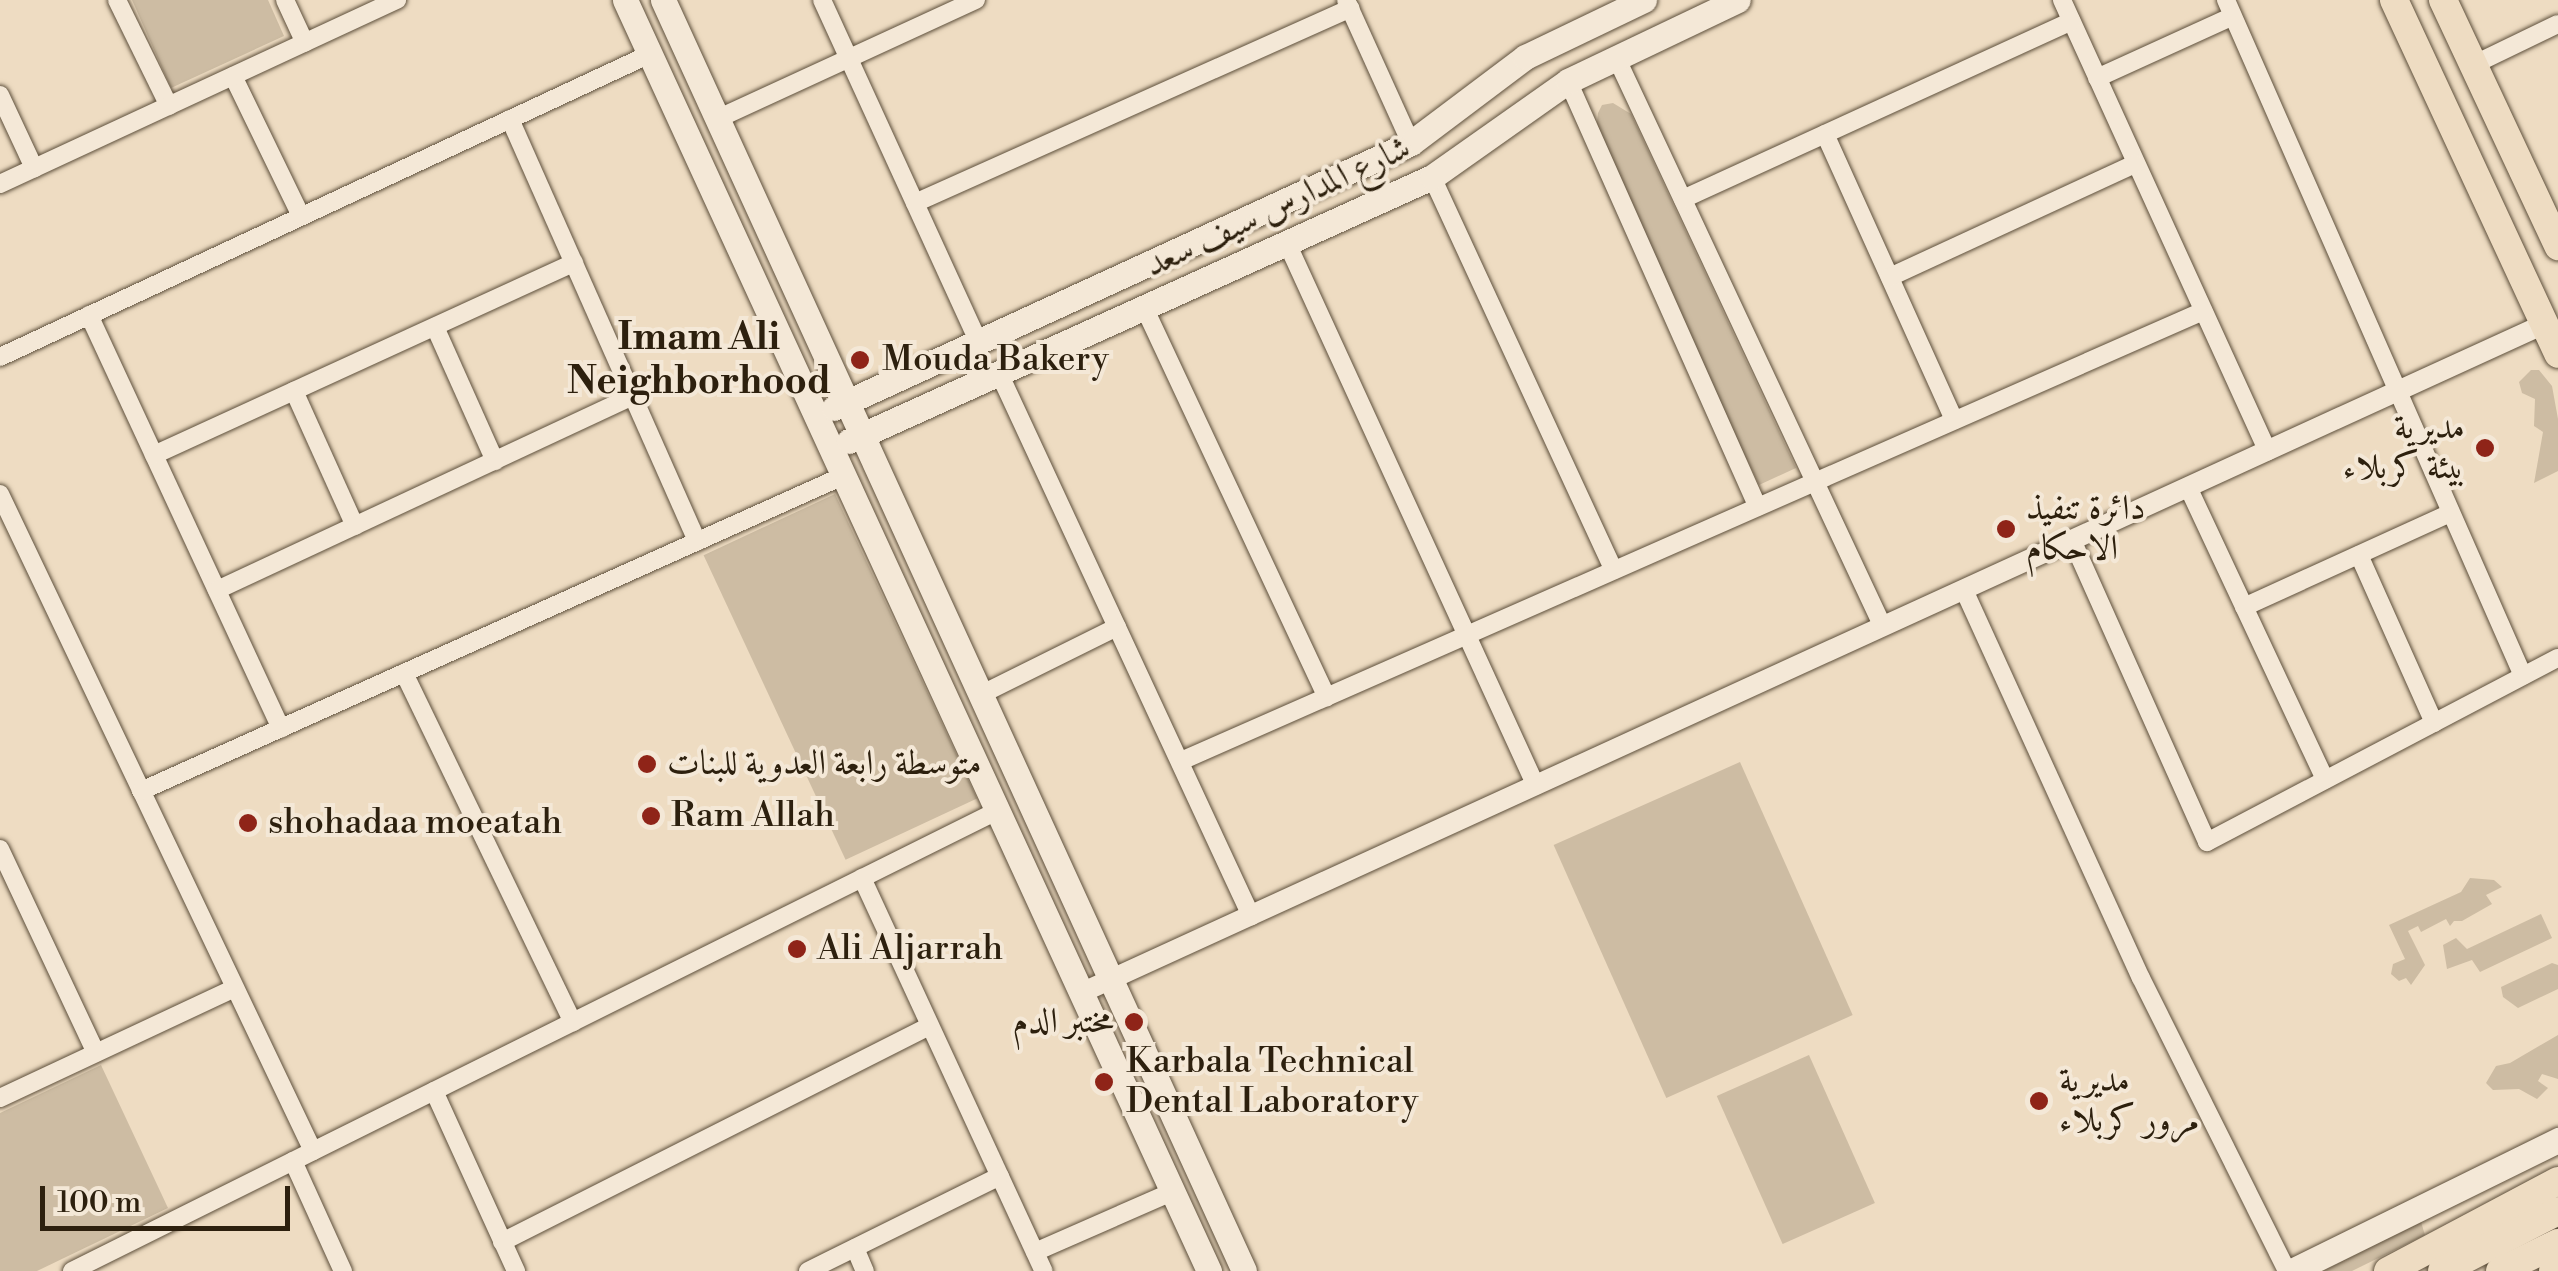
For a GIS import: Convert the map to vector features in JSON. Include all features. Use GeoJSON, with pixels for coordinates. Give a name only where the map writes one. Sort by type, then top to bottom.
{"type":"FeatureCollection","features":[{"type":"Feature","properties":{"kind":"main road"},"geometry":{"type":"LineString","coordinates":[[625,0],[1208,1271]]}},
{"type":"Feature","properties":{"kind":"main road"},"geometry":{"type":"LineString","coordinates":[[663,0],[1244,1271]]}},
{"type":"Feature","properties":{"kind":"main road","name":"شارع المدارس سيف سعد"},"geometry":{"type":"LineString","coordinates":[[816,416],[1410,143],[1535,51],[1644,0]]}},
{"type":"Feature","properties":{"kind":"main road","name":"شارع المدارس سيف سعد"},"geometry":{"type":"LineString","coordinates":[[831,449],[1432,177],[1568,81],[1738,0]]}},
{"type":"Feature","properties":{"kind":"main road"},"geometry":{"type":"LineString","coordinates":[[2394,0],[2558,354]]}},
{"type":"Feature","properties":{"kind":"main road"},"geometry":{"type":"LineString","coordinates":[[2443,0],[2558,246]]}},
{"type":"Feature","properties":{"kind":"main road"},"geometry":{"type":"LineString","coordinates":[[1056,306],[1053,323],[1069,341]]}},
{"type":"Feature","properties":{"kind":"main road"},"geometry":{"type":"LineString","coordinates":[[1023,321],[1035,332],[1034,357]]}},
{"type":"Feature","properties":{"kind":"main road"},"geometry":{"type":"LineString","coordinates":[[2289,1271],[2558,1140]]}},
{"type":"Feature","properties":{"kind":"main road"},"geometry":{"type":"LineString","coordinates":[[2388,1271],[2558,1182]]}},
{"type":"Feature","properties":{"kind":"main road"},"geometry":{"type":"LineString","coordinates":[[2442,1271],[2558,1211]]}},
{"type":"Feature","properties":{"kind":"main road"},"geometry":{"type":"LineString","coordinates":[[2500,1271],[2558,1244]]}},
{"type":"Feature","properties":{"kind":"street"},"geometry":{"type":"LineString","coordinates":[[118,0],[168,106]]}},
{"type":"Feature","properties":{"kind":"street"},"geometry":{"type":"LineString","coordinates":[[285,0],[304,43]]}},
{"type":"Feature","properties":{"kind":"street"},"geometry":{"type":"LineString","coordinates":[[0,184],[397,0]]}},
{"type":"Feature","properties":{"kind":"street"},"geometry":{"type":"LineString","coordinates":[[822,0],[978,342]]}},
{"type":"Feature","properties":{"kind":"street"},"geometry":{"type":"LineString","coordinates":[[717,119],[976,0]]}},
{"type":"Feature","properties":{"kind":"street"},"geometry":{"type":"LineString","coordinates":[[2062,0],[2268,451]]}},
{"type":"Feature","properties":{"kind":"street"},"geometry":{"type":"LineString","coordinates":[[915,203],[1348,4],[1410,143]]}},
{"type":"Feature","properties":{"kind":"street"},"geometry":{"type":"LineString","coordinates":[[2097,78],[2230,8],[2522,676]]}},
{"type":"Feature","properties":{"kind":"street"},"geometry":{"type":"LineString","coordinates":[[1683,199],[2071,21]]}},
{"type":"Feature","properties":{"kind":"street"},"geometry":{"type":"LineString","coordinates":[[2474,65],[2558,24]]}},
{"type":"Feature","properties":{"kind":"street"},"geometry":{"type":"LineString","coordinates":[[0,357],[650,54]]}},
{"type":"Feature","properties":{"kind":"street"},"geometry":{"type":"LineString","coordinates":[[1616,57],[1883,627]]}},
{"type":"Feature","properties":{"kind":"street"},"geometry":{"type":"LineString","coordinates":[[233,76],[301,216]]}},
{"type":"Feature","properties":{"kind":"street"},"geometry":{"type":"LineString","coordinates":[[1568,81],[1758,506]]}},
{"type":"Feature","properties":{"kind":"street"},"geometry":{"type":"LineString","coordinates":[[0,95],[34,168]]}},
{"type":"Feature","properties":{"kind":"street"},"geometry":{"type":"LineString","coordinates":[[510,119],[697,542]]}},
{"type":"Feature","properties":{"kind":"street"},"geometry":{"type":"LineString","coordinates":[[1825,134],[1954,420]]}},
{"type":"Feature","properties":{"kind":"street"},"geometry":{"type":"LineString","coordinates":[[1890,276],[2135,164]]}},
{"type":"Feature","properties":{"kind":"street"},"geometry":{"type":"LineString","coordinates":[[1432,177],[1614,570]]}},
{"type":"Feature","properties":{"kind":"street"},"geometry":{"type":"LineString","coordinates":[[1287,243],[1536,786]]}},
{"type":"Feature","properties":{"kind":"street"},"geometry":{"type":"LineString","coordinates":[[154,455],[574,264]]}},
{"type":"Feature","properties":{"kind":"street"},"geometry":{"type":"LineString","coordinates":[[1144,307],[1326,697]]}},
{"type":"Feature","properties":{"kind":"street"},"geometry":{"type":"LineString","coordinates":[[1181,762],[2203,310]]}},
{"type":"Feature","properties":{"kind":"street"},"geometry":{"type":"LineString","coordinates":[[90,315],[281,728]]}},
{"type":"Feature","properties":{"kind":"street"},"geometry":{"type":"LineString","coordinates":[[1081,994],[2544,324]]}},
{"type":"Feature","properties":{"kind":"street"},"geometry":{"type":"LineString","coordinates":[[435,327],[495,461]]}},
{"type":"Feature","properties":{"kind":"street"},"geometry":{"type":"LineString","coordinates":[[999,373],[1251,916]]}},
{"type":"Feature","properties":{"kind":"street"},"geometry":{"type":"LineString","coordinates":[[294,391],[355,526]]}},
{"type":"Feature","properties":{"kind":"street"},"geometry":{"type":"LineString","coordinates":[[217,590],[632,396]]}},
{"type":"Feature","properties":{"kind":"street"},"geometry":{"type":"LineString","coordinates":[[141,791],[843,476]]}},
{"type":"Feature","properties":{"kind":"street"},"geometry":{"type":"LineString","coordinates":[[2188,487],[2325,780]]}},
{"type":"Feature","properties":{"kind":"street"},"geometry":{"type":"LineString","coordinates":[[0,496],[313,1152]]}},
{"type":"Feature","properties":{"kind":"street"},"geometry":{"type":"LineString","coordinates":[[2244,607],[2448,514]]}},
{"type":"Feature","properties":{"kind":"street"},"geometry":{"type":"LineString","coordinates":[[2072,540],[2207,842],[2558,658]]}},
{"type":"Feature","properties":{"kind":"street"},"geometry":{"type":"LineString","coordinates":[[2359,555],[2434,723]]}},
{"type":"Feature","properties":{"kind":"street"},"geometry":{"type":"LineString","coordinates":[[1964,590],[2140,978],[2289,1271]]}},
{"type":"Feature","properties":{"kind":"street"},"geometry":{"type":"LineString","coordinates":[[980,695],[1117,627]]}},
{"type":"Feature","properties":{"kind":"street"},"geometry":{"type":"LineString","coordinates":[[404,673],[572,1022]]}},
{"type":"Feature","properties":{"kind":"street"},"geometry":{"type":"LineString","coordinates":[[72,1271],[102,1264],[293,1161],[997,811]]}},
{"type":"Feature","properties":{"kind":"street"},"geometry":{"type":"LineString","coordinates":[[0,849],[96,1053]]}},
{"type":"Feature","properties":{"kind":"street"},"geometry":{"type":"LineString","coordinates":[[862,878],[1044,1271]]}},
{"type":"Feature","properties":{"kind":"street"},"geometry":{"type":"LineString","coordinates":[[0,1098],[235,988]]}},
{"type":"Feature","properties":{"kind":"street"},"geometry":{"type":"LineString","coordinates":[[502,1242],[930,1026]]}},
{"type":"Feature","properties":{"kind":"street"},"geometry":{"type":"LineString","coordinates":[[434,1091],[516,1271]]}},
{"type":"Feature","properties":{"kind":"street"},"geometry":{"type":"LineString","coordinates":[[293,1161],[343,1271]]}},
{"type":"Feature","properties":{"kind":"street"},"geometry":{"type":"LineString","coordinates":[[808,1271],[1000,1176]]}},
{"type":"Feature","properties":{"kind":"street"},"geometry":{"type":"LineString","coordinates":[[1035,1252],[1172,1192]]}},
{"type":"Feature","properties":{"kind":"street"},"geometry":{"type":"LineString","coordinates":[[855,1248],[865,1271]]}},
{"type":"Feature","properties":{"kind":"shaded area"},"geometry":{"type":"Polygon","coordinates":[[[132,0],[268,0],[284,36],[171,88],[132,0]]]}},
{"type":"Feature","properties":{"kind":"shaded area"},"geometry":{"type":"Polygon","coordinates":[[[1613,103],[1631,114],[1796,468],[1759,485],[1595,141],[1598,113],[1602,105],[1613,103]]]}},
{"type":"Feature","properties":{"kind":"shaded area"},"geometry":{"type":"Polygon","coordinates":[[[2531,370],[2539,370],[2552,386],[2558,419],[2558,471],[2534,483],[2543,432],[2534,426],[2535,399],[2522,393],[2519,382],[2531,370]]]}},
{"type":"Feature","properties":{"kind":"shaded area"},"geometry":{"type":"Polygon","coordinates":[[[835,494],[977,799],[846,860],[704,555],[835,494]]]}},
{"type":"Feature","properties":{"kind":"shaded area"},"geometry":{"type":"Polygon","coordinates":[[[1740,762],[1853,1015],[1666,1098],[1554,845],[1740,762]]]}},
{"type":"Feature","properties":{"kind":"shaded area"},"geometry":{"type":"Polygon","coordinates":[[[2470,878],[2494,880],[2502,887],[2486,895],[2492,904],[2462,921],[2454,921],[2450,926],[2446,919],[2421,932],[2418,926],[2408,931],[2425,965],[2411,985],[2406,978],[2399,981],[2391,974],[2393,964],[2405,959],[2389,925],[2461,892],[2470,878]]]}},
{"type":"Feature","properties":{"kind":"shaded area"},"geometry":{"type":"Polygon","coordinates":[[[2541,914],[2552,938],[2480,972],[2472,960],[2447,969],[2443,945],[2456,938],[2467,949],[2541,914]]]}},
{"type":"Feature","properties":{"kind":"shaded area"},"geometry":{"type":"Polygon","coordinates":[[[2552,963],[2558,965],[2558,989],[2518,1008],[2503,997],[2501,987],[2552,963]]]}},
{"type":"Feature","properties":{"kind":"shaded area"},"geometry":{"type":"Polygon","coordinates":[[[2558,1035],[2558,1079],[2542,1074],[2538,1081],[2548,1088],[2537,1099],[2519,1089],[2493,1090],[2486,1083],[2496,1066],[2510,1063],[2558,1035]]]}},
{"type":"Feature","properties":{"kind":"shaded area"},"geometry":{"type":"Polygon","coordinates":[[[1809,1055],[1875,1203],[1783,1244],[1717,1096],[1809,1055]]]}},
{"type":"Feature","properties":{"kind":"shaded area"},"geometry":{"type":"Polygon","coordinates":[[[101,1065],[168,1208],[37,1271],[0,1271],[0,1113],[101,1065]]]}},
{"type":"Feature","properties":{"kind":"shaded area"},"geometry":{"type":"Polygon","coordinates":[[[2421,1222],[2425,1235],[2352,1271],[2323,1271],[2421,1222]]]}},
{"type":"Feature","properties":{"kind":"place","name":"Mouda Bakery"},"geometry":{"type":"Point","coordinates":[860,360]}},
{"type":"Feature","properties":{"kind":"place","name":"مديرية بيئة كربلاء"},"geometry":{"type":"Point","coordinates":[2485,448]}},
{"type":"Feature","properties":{"kind":"place","name":"دائرة تنفيذ الاحكام"},"geometry":{"type":"Point","coordinates":[2006,529]}},
{"type":"Feature","properties":{"kind":"place","name":"متوسطة رابعة العدوية للبنات"},"geometry":{"type":"Point","coordinates":[647,764]}},
{"type":"Feature","properties":{"kind":"place","name":"Ram Allah"},"geometry":{"type":"Point","coordinates":[651,816]}},
{"type":"Feature","properties":{"kind":"place","name":"shohadaa moeatah"},"geometry":{"type":"Point","coordinates":[248,823]}},
{"type":"Feature","properties":{"kind":"place","name":"Ali Aljarrah"},"geometry":{"type":"Point","coordinates":[797,949]}},
{"type":"Feature","properties":{"kind":"place","name":"مختبر الدم"},"geometry":{"type":"Point","coordinates":[1134,1022]}},
{"type":"Feature","properties":{"kind":"place","name":"Karbala Technical Dental Laboratory"},"geometry":{"type":"Point","coordinates":[1104,1082]}},
{"type":"Feature","properties":{"kind":"place","name":"مديرية مرور كربلاء"},"geometry":{"type":"Point","coordinates":[2039,1101]}},
{"type":"Feature","properties":{"kind":"district","name":"Imam Ali Neighborhood"},"geometry":{"type":"Point","coordinates":[699,360]}}]}
